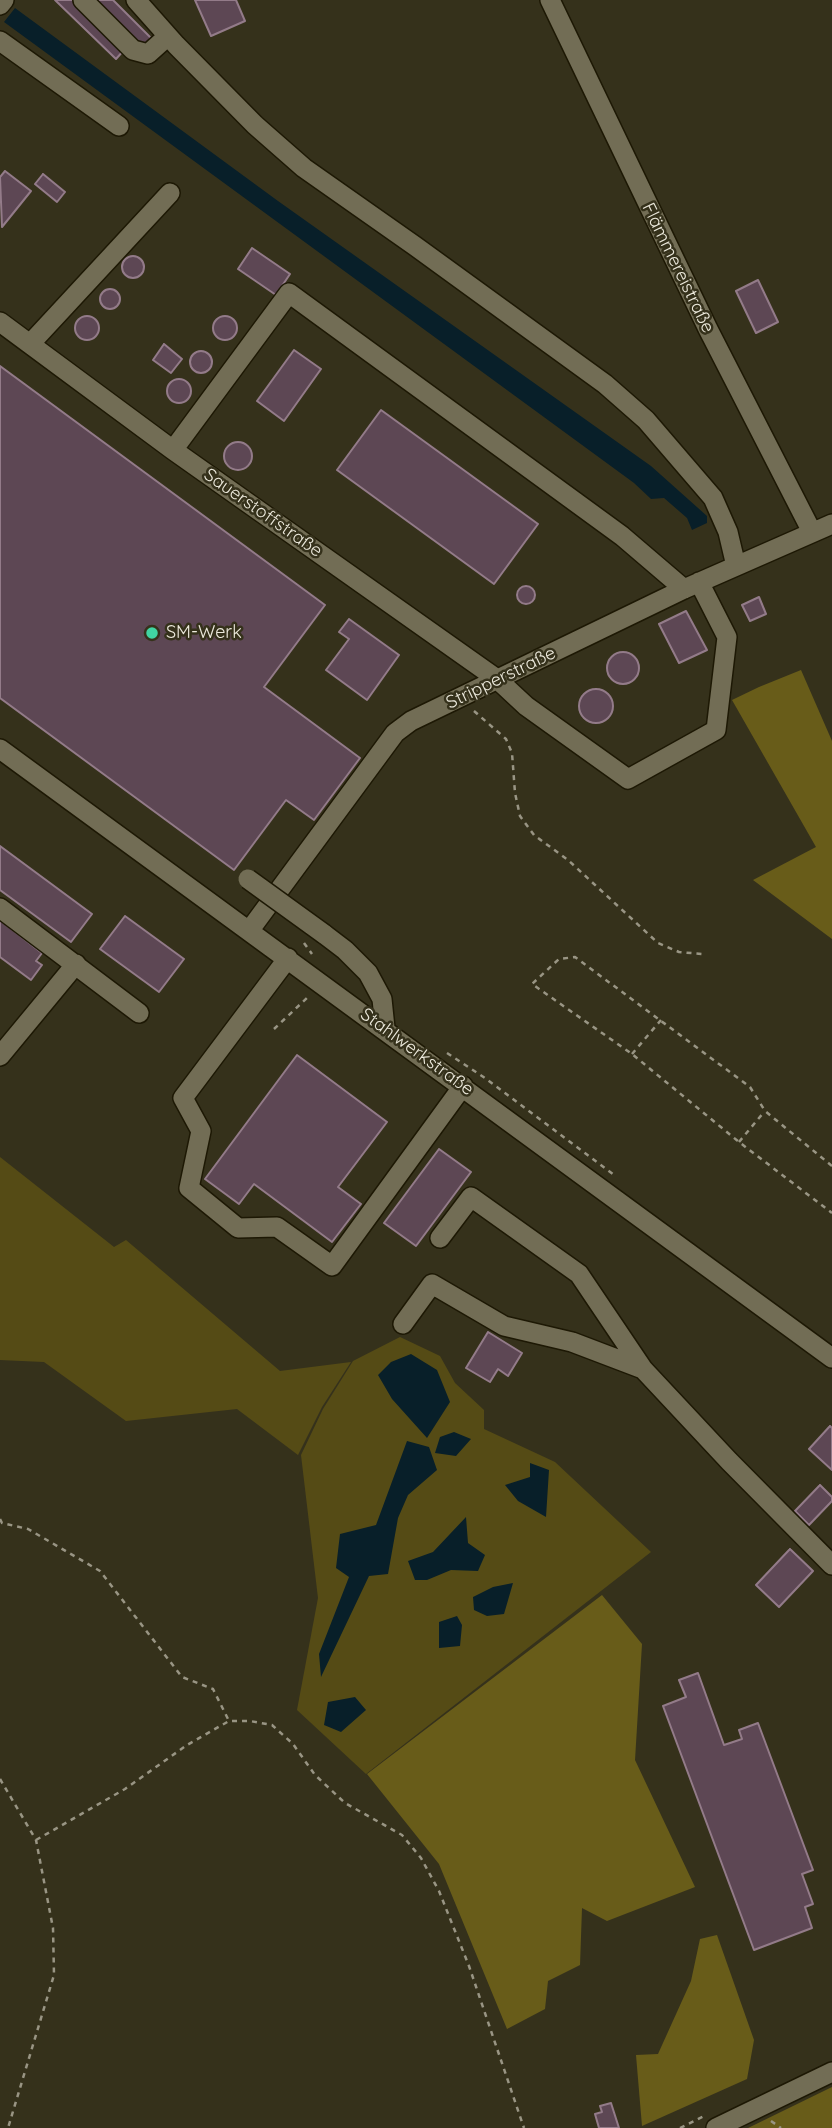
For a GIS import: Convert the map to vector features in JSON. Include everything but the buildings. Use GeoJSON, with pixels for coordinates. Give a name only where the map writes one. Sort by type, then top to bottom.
{"type":"FeatureCollection","features":[{"type":"Feature","properties":{"kind":"street"},"geometry":{"type":"LineString","coordinates":[[0,5],[4,0]]}},
{"type":"Feature","properties":{"kind":"street"},"geometry":{"type":"LineString","coordinates":[[83,0],[133,50],[148,54],[167,36]]}},
{"type":"Feature","properties":{"kind":"street"},"geometry":{"type":"LineString","coordinates":[[136,0],[167,36],[255,125],[304,168],[605,384],[646,420],[713,498],[728,532],[736,566]]}},
{"type":"Feature","properties":{"kind":"street","name":"Flämmereistraße"},"geometry":{"type":"LineString","coordinates":[[550,0],[708,330],[812,532]]}},
{"type":"Feature","properties":{"kind":"street"},"geometry":{"type":"LineString","coordinates":[[0,41],[36,64],[119,126]]}},
{"type":"Feature","properties":{"kind":"street"},"geometry":{"type":"LineString","coordinates":[[30,344],[170,193]]}},
{"type":"Feature","properties":{"kind":"street"},"geometry":{"type":"LineString","coordinates":[[173,450],[289,293],[692,586]]}},
{"type":"Feature","properties":{"kind":"street","name":"Sauerstoffstraße"},"geometry":{"type":"LineString","coordinates":[[0,322],[173,450],[497,680],[526,706],[628,779],[716,730],[727,638],[692,586]]}},
{"type":"Feature","properties":{"kind":"street","name":"Stripperstraße"},"geometry":{"type":"LineString","coordinates":[[250,931],[395,733],[411,721],[692,586],[832,524]]}},
{"type":"Feature","properties":{"kind":"street","name":"Stahlwerkstraße"},"geometry":{"type":"LineString","coordinates":[[0,749],[385,1028],[832,1358]]}},
{"type":"Feature","properties":{"kind":"street"},"geometry":{"type":"LineString","coordinates":[[248,879],[345,950],[368,973],[382,999],[385,1028]]}},
{"type":"Feature","properties":{"kind":"street"},"geometry":{"type":"LineString","coordinates":[[0,908],[139,1013]]}},
{"type":"Feature","properties":{"kind":"street"},"geometry":{"type":"LineString","coordinates":[[288,958],[183,1098],[201,1131],[189,1188],[238,1228],[277,1227],[332,1266],[463,1086]]}},
{"type":"Feature","properties":{"kind":"street"},"geometry":{"type":"LineString","coordinates":[[2,1052],[76,964]]}},
{"type":"Feature","properties":{"kind":"street"},"geometry":{"type":"LineString","coordinates":[[440,1238],[471,1196],[579,1274],[643,1369],[832,1565]]}},
{"type":"Feature","properties":{"kind":"street"},"geometry":{"type":"LineString","coordinates":[[404,1324],[432,1284],[505,1326],[572,1342],[643,1369]]}},
{"type":"Feature","properties":{"kind":"street"},"geometry":{"type":"LineString","coordinates":[[716,2128],[832,2072]]}},
{"type":"Feature","properties":{"kind":"path"},"geometry":{"type":"LineString","coordinates":[[457,699],[506,739],[512,753],[520,816],[534,835],[568,860],[658,943],[679,952],[702,954]]}},
{"type":"Feature","properties":{"kind":"path"},"geometry":{"type":"LineString","coordinates":[[832,1166],[765,1111],[750,1087],[575,957],[559,959],[532,984],[632,1054],[739,1142],[832,1213]]}},
{"type":"Feature","properties":{"kind":"path"},"geometry":{"type":"LineString","coordinates":[[274,1029],[307,999],[320,982]]}},
{"type":"Feature","properties":{"kind":"path"},"geometry":{"type":"LineString","coordinates":[[632,1054],[661,1020]]}},
{"type":"Feature","properties":{"kind":"path"},"geometry":{"type":"LineString","coordinates":[[739,1142],[765,1111]]}},
{"type":"Feature","properties":{"kind":"path"},"geometry":{"type":"LineString","coordinates":[[0,1519],[2,1522],[28,1529],[100,1571],[182,1677],[214,1689],[229,1721]]}},
{"type":"Feature","properties":{"kind":"path"},"geometry":{"type":"LineString","coordinates":[[36,1840],[125,1789],[187,1745],[229,1721],[272,1725],[293,1744],[315,1775],[345,1803],[402,1835],[421,1858],[439,1891],[469,1966],[524,2128]]}},
{"type":"Feature","properties":{"kind":"path"},"geometry":{"type":"LineString","coordinates":[[0,1779],[36,1840],[53,1928],[54,1975],[8,2128]]}},
{"type":"Feature","properties":{"kind":"shaded area"},"geometry":{"type":"Polygon","coordinates":[[[801,670],[832,741],[832,939],[753,880],[816,847],[732,700],[801,670]]]}},
{"type":"Feature","properties":{"kind":"shaded area"},"geometry":{"type":"Polygon","coordinates":[[[0,1157],[114,1247],[126,1240],[280,1371],[351,1362],[322,1407],[298,1455],[237,1409],[126,1421],[44,1362],[0,1360],[0,1157]]]}},
{"type":"Feature","properties":{"kind":"shaded area"},"geometry":{"type":"Polygon","coordinates":[[[400,1337],[440,1356],[455,1383],[484,1410],[484,1429],[555,1462],[651,1552],[366,1774],[297,1710],[318,1598],[301,1455],[323,1409],[353,1361],[400,1337]]]}},
{"type":"Feature","properties":{"kind":"shaded area"},"geometry":{"type":"Polygon","coordinates":[[[602,1595],[642,1644],[635,1760],[695,1887],[607,1921],[582,1908],[580,1965],[548,1981],[545,2009],[507,2029],[439,1864],[367,1774],[602,1595]]]}},
{"type":"Feature","properties":{"kind":"shaded area"},"geometry":{"type":"Polygon","coordinates":[[[717,1935],[754,2040],[747,2079],[642,2126],[636,2055],[658,2054],[691,1981],[700,1939],[717,1935]]]}},
{"type":"Feature","properties":{"kind":"shaded area"},"geometry":{"type":"Polygon","coordinates":[[[832,2087],[832,2128],[748,2128],[832,2087]]]}},
{"type":"Feature","properties":{"kind":"water"},"geometry":{"type":"Polygon","coordinates":[[[15,8],[278,201],[651,466],[707,516],[707,523],[692,530],[687,518],[664,498],[651,499],[634,483],[4,22],[15,8]]]}},
{"type":"Feature","properties":{"kind":"water"},"geometry":{"type":"Polygon","coordinates":[[[411,1354],[437,1370],[450,1402],[427,1438],[392,1399],[378,1375],[391,1362],[411,1354]]]}},
{"type":"Feature","properties":{"kind":"water"},"geometry":{"type":"Polygon","coordinates":[[[454,1432],[471,1439],[456,1456],[435,1453],[440,1437],[454,1432]]]}},
{"type":"Feature","properties":{"kind":"water"},"geometry":{"type":"Polygon","coordinates":[[[407,1441],[429,1447],[437,1470],[408,1495],[398,1518],[388,1574],[369,1576],[321,1677],[319,1654],[349,1577],[336,1568],[340,1534],[376,1525],[407,1441]]]}},
{"type":"Feature","properties":{"kind":"water"},"geometry":{"type":"Polygon","coordinates":[[[530,1463],[549,1470],[546,1517],[518,1501],[505,1485],[530,1477],[530,1463]]]}},
{"type":"Feature","properties":{"kind":"water"},"geometry":{"type":"Polygon","coordinates":[[[466,1517],[468,1543],[485,1555],[478,1571],[451,1570],[427,1580],[415,1580],[408,1561],[433,1552],[466,1517]]]}},
{"type":"Feature","properties":{"kind":"water"},"geometry":{"type":"Polygon","coordinates":[[[513,1583],[504,1614],[487,1616],[474,1610],[473,1597],[493,1587],[513,1583]]]}},
{"type":"Feature","properties":{"kind":"water"},"geometry":{"type":"Polygon","coordinates":[[[457,1616],[462,1625],[460,1646],[439,1648],[439,1622],[457,1616]]]}},
{"type":"Feature","properties":{"kind":"water"},"geometry":{"type":"Polygon","coordinates":[[[355,1697],[366,1710],[341,1732],[324,1725],[328,1702],[355,1697]]]}},
{"type":"Feature","properties":{"kind":"place","name":"SM-Werk"},"geometry":{"type":"Point","coordinates":[152,633]}}]}
